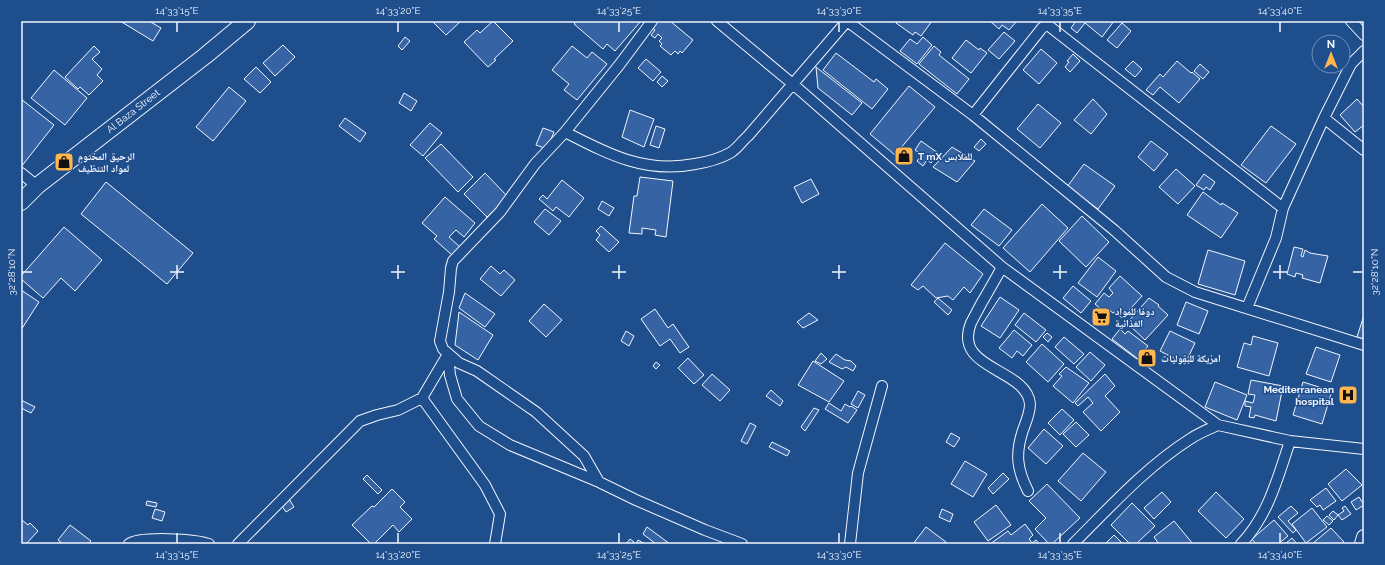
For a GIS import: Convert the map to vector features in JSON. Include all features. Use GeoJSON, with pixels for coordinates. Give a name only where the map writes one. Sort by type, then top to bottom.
{"type":"FeatureCollection","features":[{"type":"Feature","properties":{"kind":"main road","name":"Al Baza Street"},"geometry":{"type":"LineString","coordinates":[[21,202],[37,186],[205,56],[247,21]]}},
{"type":"Feature","properties":{"kind":"street"},"geometry":{"type":"LineString","coordinates":[[599,482],[584,456],[536,412],[477,371],[459,363],[448,354],[443,348],[440,336],[449,292],[450,268],[453,261],[500,212],[535,164],[564,132],[620,64],[652,21]]}},
{"type":"Feature","properties":{"kind":"street"},"geometry":{"type":"LineString","coordinates":[[717,21],[794,84],[1002,267],[1218,425],[1290,441],[1364,449]]}},
{"type":"Feature","properties":{"kind":"street"},"geometry":{"type":"LineString","coordinates":[[564,132],[606,153],[642,165],[671,167],[699,164],[717,159],[732,152],[748,136],[847,21],[973,115],[1114,230],[1166,277],[1196,292],[1364,345]]}},
{"type":"Feature","properties":{"kind":"street"},"geometry":{"type":"LineString","coordinates":[[1351,21],[1364,35]]}},
{"type":"Feature","properties":{"kind":"street"},"geometry":{"type":"LineString","coordinates":[[973,115],[1042,28],[1049,26],[1283,208]]}},
{"type":"Feature","properties":{"kind":"street"},"geometry":{"type":"LineString","coordinates":[[1247,308],[1276,238],[1283,208],[1324,118],[1351,64],[1364,52]]}},
{"type":"Feature","properties":{"kind":"street"},"geometry":{"type":"LineString","coordinates":[[1324,118],[1364,150]]}},
{"type":"Feature","properties":{"kind":"street"},"geometry":{"type":"LineString","coordinates":[[21,173],[37,186]]}},
{"type":"Feature","properties":{"kind":"street"},"geometry":{"type":"LineString","coordinates":[[1002,267],[971,323],[968,337],[971,348],[982,362],[1016,382],[1026,393],[1030,403],[1029,414],[1018,450],[1018,466],[1028,491]]}},
{"type":"Feature","properties":{"kind":"street"},"geometry":{"type":"LineString","coordinates":[[238,544],[360,421],[398,410],[422,398],[448,354]]}},
{"type":"Feature","properties":{"kind":"street"},"geometry":{"type":"LineString","coordinates":[[448,354],[450,375],[456,399],[479,426],[510,445],[599,482],[698,527],[742,544]]}},
{"type":"Feature","properties":{"kind":"street"},"geometry":{"type":"LineString","coordinates":[[850,544],[858,473],[882,386]]}},
{"type":"Feature","properties":{"kind":"street"},"geometry":{"type":"LineString","coordinates":[[422,398],[485,485],[500,514],[495,544]]}},
{"type":"Feature","properties":{"kind":"street"},"geometry":{"type":"LineString","coordinates":[[1073,544],[1110,506],[1159,461],[1191,438],[1218,425]]}},
{"type":"Feature","properties":{"kind":"street"},"geometry":{"type":"LineString","coordinates":[[1241,544],[1260,519],[1273,490],[1290,441]]}},
{"type":"Feature","properties":{"kind":"street"},"geometry":{"type":"LineString","coordinates":[[1362,544],[1364,538]]}},
{"type":"Feature","properties":{"kind":"street"},"geometry":{"type":"LineString","coordinates":[[129,544],[132,541],[142,539],[198,540],[209,544]]}},
{"type":"Feature","properties":{"kind":"building"},"geometry":{"type":"Polygon","coordinates":[[[120,21],[149,21],[161,28],[153,41],[120,21]]]}},
{"type":"Feature","properties":{"kind":"building"},"geometry":{"type":"Polygon","coordinates":[[[432,21],[461,21],[446,35],[432,21]]]}},
{"type":"Feature","properties":{"kind":"building"},"geometry":{"type":"Polygon","coordinates":[[[493,21],[513,41],[494,59],[496,60],[488,67],[464,42],[477,30],[480,33],[493,21]]]}},
{"type":"Feature","properties":{"kind":"building"},"geometry":{"type":"Polygon","coordinates":[[[577,21],[641,21],[615,51],[607,44],[603,49],[574,24],[577,21]]]}},
{"type":"Feature","properties":{"kind":"building"},"geometry":{"type":"Polygon","coordinates":[[[656,21],[670,21],[693,40],[682,53],[680,51],[678,54],[675,51],[671,55],[660,46],[662,44],[659,41],[662,38],[658,34],[655,38],[651,35],[655,30],[651,27],[656,21]]]}},
{"type":"Feature","properties":{"kind":"building"},"geometry":{"type":"Polygon","coordinates":[[[897,21],[932,21],[921,36],[915,32],[913,35],[896,23],[897,21]]]}},
{"type":"Feature","properties":{"kind":"building"},"geometry":{"type":"Polygon","coordinates":[[[990,21],[1017,21],[1009,30],[1002,25],[999,29],[990,21]]]}},
{"type":"Feature","properties":{"kind":"building"},"geometry":{"type":"Polygon","coordinates":[[[1076,21],[1114,21],[1102,37],[1085,23],[1077,33],[1071,28],[1076,21]]]}},
{"type":"Feature","properties":{"kind":"building"},"geometry":{"type":"Polygon","coordinates":[[[1122,23],[1131,31],[1117,48],[1107,40],[1122,23]]]}},
{"type":"Feature","properties":{"kind":"building"},"geometry":{"type":"Polygon","coordinates":[[[1004,32],[1015,41],[999,59],[988,50],[1004,32]]]}},
{"type":"Feature","properties":{"kind":"building"},"geometry":{"type":"Polygon","coordinates":[[[405,37],[410,41],[402,50],[398,46],[405,37]]]}},
{"type":"Feature","properties":{"kind":"building"},"geometry":{"type":"Polygon","coordinates":[[[923,37],[932,45],[917,64],[900,51],[910,39],[917,44],[923,37]]]}},
{"type":"Feature","properties":{"kind":"building"},"geometry":{"type":"Polygon","coordinates":[[[966,40],[979,50],[980,48],[987,53],[971,73],[952,58],[966,40]]]}},
{"type":"Feature","properties":{"kind":"building"},"geometry":{"type":"Polygon","coordinates":[[[283,45],[295,57],[275,76],[263,63],[283,45]]]}},
{"type":"Feature","properties":{"kind":"building"},"geometry":{"type":"Polygon","coordinates":[[[94,46],[100,52],[92,59],[102,69],[97,75],[103,81],[89,95],[80,87],[78,89],[65,77],[94,46]]]}},
{"type":"Feature","properties":{"kind":"building"},"geometry":{"type":"Polygon","coordinates":[[[572,46],[587,58],[592,52],[607,64],[577,100],[564,90],[569,84],[552,70],[572,46]]]}},
{"type":"Feature","properties":{"kind":"building"},"geometry":{"type":"Polygon","coordinates":[[[934,46],[941,52],[939,55],[969,79],[957,94],[919,64],[934,46]]]}},
{"type":"Feature","properties":{"kind":"building"},"geometry":{"type":"Polygon","coordinates":[[[1041,49],[1057,63],[1039,84],[1023,70],[1041,49]]]}},
{"type":"Feature","properties":{"kind":"building"},"geometry":{"type":"Polygon","coordinates":[[[836,53],[874,82],[876,79],[888,89],[872,109],[823,70],[836,53]]]}},
{"type":"Feature","properties":{"kind":"building"},"geometry":{"type":"Polygon","coordinates":[[[1073,54],[1080,61],[1070,72],[1065,67],[1069,62],[1067,61],[1073,54]]]}},
{"type":"Feature","properties":{"kind":"building"},"geometry":{"type":"Polygon","coordinates":[[[646,59],[661,72],[653,81],[638,68],[646,59]]]}},
{"type":"Feature","properties":{"kind":"building"},"geometry":{"type":"Polygon","coordinates":[[[1133,61],[1142,69],[1135,77],[1125,69],[1133,61]]]}},
{"type":"Feature","properties":{"kind":"building"},"geometry":{"type":"Polygon","coordinates":[[[1177,61],[1200,79],[1179,103],[1160,87],[1153,95],[1146,90],[1160,74],[1163,77],[1177,61]]]}},
{"type":"Feature","properties":{"kind":"building"},"geometry":{"type":"Polygon","coordinates":[[[1200,64],[1209,72],[1203,79],[1194,71],[1200,64]]]}},
{"type":"Feature","properties":{"kind":"building"},"geometry":{"type":"Polygon","coordinates":[[[256,67],[271,82],[260,93],[244,79],[256,67]]]}},
{"type":"Feature","properties":{"kind":"building"},"geometry":{"type":"Polygon","coordinates":[[[816,67],[862,103],[852,115],[818,88],[816,67]]]}},
{"type":"Feature","properties":{"kind":"building"},"geometry":{"type":"Polygon","coordinates":[[[54,70],[87,98],[65,125],[31,98],[54,70]]]}},
{"type":"Feature","properties":{"kind":"building"},"geometry":{"type":"Polygon","coordinates":[[[662,76],[668,81],[662,87],[657,82],[662,76]]]}},
{"type":"Feature","properties":{"kind":"building"},"geometry":{"type":"Polygon","coordinates":[[[909,86],[935,107],[895,155],[870,134],[909,86]]]}},
{"type":"Feature","properties":{"kind":"building"},"geometry":{"type":"Polygon","coordinates":[[[229,87],[246,101],[213,141],[196,127],[229,87]]]}},
{"type":"Feature","properties":{"kind":"building"},"geometry":{"type":"Polygon","coordinates":[[[404,93],[417,101],[411,111],[399,103],[404,93]]]}},
{"type":"Feature","properties":{"kind":"building"},"geometry":{"type":"Polygon","coordinates":[[[21,99],[54,125],[21,167],[21,99]]]}},
{"type":"Feature","properties":{"kind":"building"},"geometry":{"type":"Polygon","coordinates":[[[1093,99],[1107,114],[1091,134],[1074,120],[1093,99]]]}},
{"type":"Feature","properties":{"kind":"building"},"geometry":{"type":"Polygon","coordinates":[[[1357,99],[1364,107],[1364,125],[1355,132],[1340,115],[1357,99]]]}},
{"type":"Feature","properties":{"kind":"building"},"geometry":{"type":"Polygon","coordinates":[[[1038,104],[1061,123],[1040,148],[1017,129],[1038,104]]]}},
{"type":"Feature","properties":{"kind":"building"},"geometry":{"type":"Polygon","coordinates":[[[630,110],[654,119],[644,147],[622,137],[630,110]]]}},
{"type":"Feature","properties":{"kind":"building"},"geometry":{"type":"Polygon","coordinates":[[[345,118],[366,133],[360,142],[339,126],[345,118]]]}},
{"type":"Feature","properties":{"kind":"building"},"geometry":{"type":"Polygon","coordinates":[[[430,123],[442,133],[423,156],[410,145],[430,123]]]}},
{"type":"Feature","properties":{"kind":"building"},"geometry":{"type":"Polygon","coordinates":[[[656,126],[665,129],[659,148],[650,145],[656,126]]]}},
{"type":"Feature","properties":{"kind":"building"},"geometry":{"type":"Polygon","coordinates":[[[1271,126],[1296,144],[1266,183],[1241,165],[1271,126]]]}},
{"type":"Feature","properties":{"kind":"building"},"geometry":{"type":"Polygon","coordinates":[[[543,128],[554,132],[547,149],[536,145],[543,128]]]}},
{"type":"Feature","properties":{"kind":"building"},"geometry":{"type":"Polygon","coordinates":[[[981,139],[986,144],[979,151],[974,147],[981,139]]]}},
{"type":"Feature","properties":{"kind":"building"},"geometry":{"type":"Polygon","coordinates":[[[921,141],[938,153],[931,163],[927,160],[923,166],[917,161],[922,155],[915,150],[921,141]]]}},
{"type":"Feature","properties":{"kind":"building"},"geometry":{"type":"Polygon","coordinates":[[[1151,141],[1168,154],[1154,171],[1138,157],[1151,141]]]}},
{"type":"Feature","properties":{"kind":"building"},"geometry":{"type":"Polygon","coordinates":[[[441,144],[473,177],[458,192],[425,158],[441,144]]]}},
{"type":"Feature","properties":{"kind":"building"},"geometry":{"type":"Polygon","coordinates":[[[952,147],[975,161],[957,182],[933,167],[952,147]]]}},
{"type":"Feature","properties":{"kind":"building"},"geometry":{"type":"Polygon","coordinates":[[[1084,164],[1115,186],[1098,209],[1067,187],[1084,164]]]}},
{"type":"Feature","properties":{"kind":"building"},"geometry":{"type":"Polygon","coordinates":[[[1176,169],[1195,186],[1178,204],[1159,187],[1176,169]]]}},
{"type":"Feature","properties":{"kind":"building"},"geometry":{"type":"Polygon","coordinates":[[[485,173],[508,197],[487,217],[464,194],[485,173]]]}},
{"type":"Feature","properties":{"kind":"building"},"geometry":{"type":"Polygon","coordinates":[[[1204,174],[1215,182],[1210,190],[1206,187],[1204,190],[1196,185],[1204,174]]]}},
{"type":"Feature","properties":{"kind":"building"},"geometry":{"type":"Polygon","coordinates":[[[640,177],[673,181],[666,237],[655,235],[656,230],[642,228],[642,234],[629,233],[634,196],[637,196],[640,177]]]}},
{"type":"Feature","properties":{"kind":"building"},"geometry":{"type":"Polygon","coordinates":[[[811,179],[819,194],[802,203],[794,187],[811,179]]]}},
{"type":"Feature","properties":{"kind":"building"},"geometry":{"type":"Polygon","coordinates":[[[562,180],[584,198],[569,217],[556,207],[553,211],[539,199],[543,195],[547,199],[562,180]]]}},
{"type":"Feature","properties":{"kind":"building"},"geometry":{"type":"Polygon","coordinates":[[[106,182],[193,253],[167,284],[81,214],[106,182]]]}},
{"type":"Feature","properties":{"kind":"building"},"geometry":{"type":"Polygon","coordinates":[[[1203,192],[1221,205],[1222,203],[1238,213],[1221,238],[1187,215],[1203,192]]]}},
{"type":"Feature","properties":{"kind":"building"},"geometry":{"type":"Polygon","coordinates":[[[445,197],[475,223],[464,237],[456,230],[449,237],[461,248],[453,256],[434,239],[437,236],[422,223],[445,197]]]}},
{"type":"Feature","properties":{"kind":"building"},"geometry":{"type":"Polygon","coordinates":[[[602,201],[614,208],[609,216],[598,209],[602,201]]]}},
{"type":"Feature","properties":{"kind":"building"},"geometry":{"type":"Polygon","coordinates":[[[1042,204],[1068,228],[1030,272],[1003,248],[1042,204]]]}},
{"type":"Feature","properties":{"kind":"building"},"geometry":{"type":"Polygon","coordinates":[[[545,209],[561,221],[549,235],[534,222],[545,209]]]}},
{"type":"Feature","properties":{"kind":"building"},"geometry":{"type":"Polygon","coordinates":[[[984,209],[1012,230],[999,246],[971,225],[984,209]]]}},
{"type":"Feature","properties":{"kind":"building"},"geometry":{"type":"Polygon","coordinates":[[[1082,216],[1109,242],[1086,267],[1059,241],[1082,216]]]}},
{"type":"Feature","properties":{"kind":"building"},"geometry":{"type":"Polygon","coordinates":[[[601,226],[619,242],[609,252],[596,240],[600,235],[596,231],[601,226]]]}},
{"type":"Feature","properties":{"kind":"building"},"geometry":{"type":"Polygon","coordinates":[[[64,227],[102,260],[75,291],[61,278],[43,298],[21,279],[21,276],[64,227]]]}},
{"type":"Feature","properties":{"kind":"building"},"geometry":{"type":"Polygon","coordinates":[[[945,243],[983,274],[970,293],[964,287],[953,300],[948,296],[936,298],[923,286],[918,290],[911,285],[945,243]]]}},
{"type":"Feature","properties":{"kind":"building"},"geometry":{"type":"Polygon","coordinates":[[[1294,247],[1303,249],[1301,256],[1303,257],[1305,250],[1310,253],[1328,256],[1320,283],[1302,278],[1303,275],[1296,273],[1295,277],[1287,274],[1294,247]]]}},
{"type":"Feature","properties":{"kind":"building"},"geometry":{"type":"Polygon","coordinates":[[[1208,250],[1245,261],[1235,295],[1198,284],[1208,250]]]}},
{"type":"Feature","properties":{"kind":"building"},"geometry":{"type":"Polygon","coordinates":[[[1098,257],[1116,271],[1097,297],[1078,283],[1098,257]]]}},
{"type":"Feature","properties":{"kind":"building"},"geometry":{"type":"Polygon","coordinates":[[[491,266],[500,274],[504,270],[515,280],[501,296],[480,279],[491,266]]]}},
{"type":"Feature","properties":{"kind":"building"},"geometry":{"type":"Polygon","coordinates":[[[1120,276],[1142,296],[1122,318],[1115,312],[1113,313],[1108,309],[1105,313],[1095,304],[1104,293],[1109,297],[1113,293],[1109,288],[1120,276]]]}},
{"type":"Feature","properties":{"kind":"building"},"geometry":{"type":"Polygon","coordinates":[[[1073,286],[1091,301],[1081,313],[1063,298],[1073,286]]]}},
{"type":"Feature","properties":{"kind":"building"},"geometry":{"type":"Polygon","coordinates":[[[21,290],[39,302],[21,330],[21,290]]]}},
{"type":"Feature","properties":{"kind":"building"},"geometry":{"type":"Polygon","coordinates":[[[465,293],[495,314],[485,327],[459,308],[465,293]]]}},
{"type":"Feature","properties":{"kind":"building"},"geometry":{"type":"Polygon","coordinates":[[[1000,297],[1019,310],[1000,338],[981,326],[1000,297]]]}},
{"type":"Feature","properties":{"kind":"building"},"geometry":{"type":"Polygon","coordinates":[[[938,298],[952,310],[948,315],[934,302],[938,298]]]}},
{"type":"Feature","properties":{"kind":"building"},"geometry":{"type":"Polygon","coordinates":[[[1149,298],[1159,305],[1158,306],[1168,315],[1145,340],[1127,323],[1149,298]]]}},
{"type":"Feature","properties":{"kind":"building"},"geometry":{"type":"Polygon","coordinates":[[[1186,302],[1208,311],[1199,334],[1177,325],[1186,302]]]}},
{"type":"Feature","properties":{"kind":"building"},"geometry":{"type":"Polygon","coordinates":[[[544,304],[562,320],[546,337],[529,321],[544,304]]]}},
{"type":"Feature","properties":{"kind":"building"},"geometry":{"type":"Polygon","coordinates":[[[655,309],[668,328],[673,324],[689,347],[680,353],[670,339],[660,346],[641,319],[655,309]]]}},
{"type":"Feature","properties":{"kind":"building"},"geometry":{"type":"Polygon","coordinates":[[[459,312],[493,335],[478,360],[455,345],[459,312]]]}},
{"type":"Feature","properties":{"kind":"building"},"geometry":{"type":"Polygon","coordinates":[[[809,313],[818,320],[803,328],[797,322],[809,313]]]}},
{"type":"Feature","properties":{"kind":"building"},"geometry":{"type":"Polygon","coordinates":[[[1024,313],[1046,330],[1036,342],[1015,325],[1024,313]]]}},
{"type":"Feature","properties":{"kind":"building"},"geometry":{"type":"Polygon","coordinates":[[[1364,315],[1364,339],[1357,337],[1364,315]]]}},
{"type":"Feature","properties":{"kind":"building"},"geometry":{"type":"Polygon","coordinates":[[[1120,329],[1125,334],[1128,331],[1148,346],[1138,359],[1112,339],[1120,329]]]}},
{"type":"Feature","properties":{"kind":"building"},"geometry":{"type":"Polygon","coordinates":[[[1014,330],[1032,345],[1023,356],[1017,351],[1012,358],[999,348],[1014,330]]]}},
{"type":"Feature","properties":{"kind":"building"},"geometry":{"type":"Polygon","coordinates":[[[626,331],[634,336],[629,346],[621,341],[626,331]]]}},
{"type":"Feature","properties":{"kind":"building"},"geometry":{"type":"Polygon","coordinates":[[[1170,331],[1195,343],[1185,364],[1160,351],[1170,331]]]}},
{"type":"Feature","properties":{"kind":"building"},"geometry":{"type":"Polygon","coordinates":[[[1047,333],[1052,337],[1048,342],[1043,337],[1047,333]]]}},
{"type":"Feature","properties":{"kind":"building"},"geometry":{"type":"Polygon","coordinates":[[[1253,336],[1278,343],[1269,376],[1237,367],[1244,343],[1251,345],[1253,336]]]}},
{"type":"Feature","properties":{"kind":"building"},"geometry":{"type":"Polygon","coordinates":[[[1064,337],[1084,354],[1074,364],[1055,347],[1064,337]]]}},
{"type":"Feature","properties":{"kind":"building"},"geometry":{"type":"Polygon","coordinates":[[[1042,344],[1064,364],[1048,382],[1026,362],[1042,344]]]}},
{"type":"Feature","properties":{"kind":"building"},"geometry":{"type":"Polygon","coordinates":[[[1316,347],[1340,355],[1331,382],[1306,374],[1316,347]]]}},
{"type":"Feature","properties":{"kind":"building"},"geometry":{"type":"Polygon","coordinates":[[[1090,352],[1105,365],[1091,381],[1076,367],[1090,352]]]}},
{"type":"Feature","properties":{"kind":"building"},"geometry":{"type":"Polygon","coordinates":[[[821,353],[827,359],[821,364],[815,361],[821,353]]]}},
{"type":"Feature","properties":{"kind":"building"},"geometry":{"type":"Polygon","coordinates":[[[836,354],[845,360],[851,361],[856,366],[853,371],[846,367],[842,369],[829,362],[836,354]]]}},
{"type":"Feature","properties":{"kind":"building"},"geometry":{"type":"Polygon","coordinates":[[[688,358],[704,375],[694,384],[678,368],[688,358]]]}},
{"type":"Feature","properties":{"kind":"building"},"geometry":{"type":"Polygon","coordinates":[[[813,361],[844,381],[829,402],[798,385],[813,361]]]}},
{"type":"Feature","properties":{"kind":"building"},"geometry":{"type":"Polygon","coordinates":[[[656,362],[660,365],[656,369],[653,366],[656,362]]]}},
{"type":"Feature","properties":{"kind":"building"},"geometry":{"type":"Polygon","coordinates":[[[1066,367],[1089,383],[1073,403],[1053,386],[1062,376],[1059,374],[1066,367]]]}},
{"type":"Feature","properties":{"kind":"building"},"geometry":{"type":"Polygon","coordinates":[[[712,374],[730,390],[720,401],[702,385],[712,374]]]}},
{"type":"Feature","properties":{"kind":"building"},"geometry":{"type":"Polygon","coordinates":[[[1105,374],[1115,386],[1105,396],[1120,412],[1101,431],[1083,412],[1093,403],[1088,397],[1078,406],[1075,403],[1105,374]]]}},
{"type":"Feature","properties":{"kind":"building"},"geometry":{"type":"Polygon","coordinates":[[[1251,380],[1283,386],[1276,421],[1255,415],[1254,418],[1249,417],[1251,407],[1245,406],[1245,401],[1253,403],[1255,395],[1248,394],[1251,380]]]}},
{"type":"Feature","properties":{"kind":"building"},"geometry":{"type":"Polygon","coordinates":[[[1215,382],[1247,395],[1237,420],[1205,407],[1215,382]]]}},
{"type":"Feature","properties":{"kind":"building"},"geometry":{"type":"Polygon","coordinates":[[[1303,382],[1332,391],[1322,424],[1293,415],[1303,382]]]}},
{"type":"Feature","properties":{"kind":"building"},"geometry":{"type":"Polygon","coordinates":[[[771,390],[783,401],[780,406],[766,396],[771,390]]]}},
{"type":"Feature","properties":{"kind":"building"},"geometry":{"type":"Polygon","coordinates":[[[858,391],[865,395],[858,408],[851,404],[858,391]]]}},
{"type":"Feature","properties":{"kind":"building"},"geometry":{"type":"Polygon","coordinates":[[[21,400],[35,407],[31,413],[21,408],[21,400]]]}},
{"type":"Feature","properties":{"kind":"building"},"geometry":{"type":"Polygon","coordinates":[[[829,403],[841,411],[845,404],[857,410],[848,423],[825,409],[829,403]]]}},
{"type":"Feature","properties":{"kind":"building"},"geometry":{"type":"Polygon","coordinates":[[[814,408],[819,410],[805,431],[801,427],[814,408]]]}},
{"type":"Feature","properties":{"kind":"building"},"geometry":{"type":"Polygon","coordinates":[[[1062,409],[1074,420],[1060,435],[1048,423],[1062,409]]]}},
{"type":"Feature","properties":{"kind":"building"},"geometry":{"type":"Polygon","coordinates":[[[1076,422],[1089,435],[1076,447],[1063,434],[1076,422]]]}},
{"type":"Feature","properties":{"kind":"building"},"geometry":{"type":"Polygon","coordinates":[[[750,423],[756,426],[747,444],[741,441],[750,423]]]}},
{"type":"Feature","properties":{"kind":"building"},"geometry":{"type":"Polygon","coordinates":[[[1044,429],[1063,446],[1046,464],[1028,448],[1044,429]]]}},
{"type":"Feature","properties":{"kind":"building"},"geometry":{"type":"Polygon","coordinates":[[[951,433],[960,438],[954,447],[946,442],[951,433]]]}},
{"type":"Feature","properties":{"kind":"building"},"geometry":{"type":"Polygon","coordinates":[[[772,442],[790,451],[787,456],[769,447],[772,442]]]}},
{"type":"Feature","properties":{"kind":"building"},"geometry":{"type":"Polygon","coordinates":[[[1083,453],[1106,472],[1081,501],[1058,481],[1083,453]]]}},
{"type":"Feature","properties":{"kind":"building"},"geometry":{"type":"Polygon","coordinates":[[[965,461],[987,474],[973,497],[951,484],[965,461]]]}},
{"type":"Feature","properties":{"kind":"building"},"geometry":{"type":"Polygon","coordinates":[[[1346,469],[1362,485],[1342,501],[1328,484],[1346,469]]]}},
{"type":"Feature","properties":{"kind":"building"},"geometry":{"type":"Polygon","coordinates":[[[1003,473],[1009,479],[993,494],[988,488],[1003,473]]]}},
{"type":"Feature","properties":{"kind":"building"},"geometry":{"type":"Polygon","coordinates":[[[367,475],[382,490],[378,494],[363,479],[367,475]]]}},
{"type":"Feature","properties":{"kind":"building"},"geometry":{"type":"Polygon","coordinates":[[[1047,484],[1080,518],[1052,544],[1049,544],[1035,529],[1046,518],[1029,501],[1047,484]]]}},
{"type":"Feature","properties":{"kind":"building"},"geometry":{"type":"Polygon","coordinates":[[[1326,488],[1336,501],[1323,510],[1320,505],[1317,507],[1310,500],[1326,488]]]}},
{"type":"Feature","properties":{"kind":"building"},"geometry":{"type":"Polygon","coordinates":[[[392,489],[405,502],[400,507],[412,519],[399,532],[393,525],[374,544],[371,544],[352,525],[372,506],[374,507],[392,489]]]}},
{"type":"Feature","properties":{"kind":"building"},"geometry":{"type":"Polygon","coordinates":[[[1162,492],[1171,502],[1154,519],[1144,508],[1162,492]]]}},
{"type":"Feature","properties":{"kind":"building"},"geometry":{"type":"Polygon","coordinates":[[[1216,492],[1244,519],[1226,538],[1198,511],[1216,492]]]}},
{"type":"Feature","properties":{"kind":"building"},"geometry":{"type":"Polygon","coordinates":[[[1359,497],[1364,505],[1356,510],[1351,502],[1359,497]]]}},
{"type":"Feature","properties":{"kind":"building"},"geometry":{"type":"Polygon","coordinates":[[[289,499],[294,507],[286,512],[281,505],[289,499]]]}},
{"type":"Feature","properties":{"kind":"building"},"geometry":{"type":"Polygon","coordinates":[[[147,501],[157,503],[156,507],[146,505],[147,501]]]}},
{"type":"Feature","properties":{"kind":"building"},"geometry":{"type":"Polygon","coordinates":[[[1132,503],[1155,526],[1136,544],[1130,544],[1111,525],[1132,503]]]}},
{"type":"Feature","properties":{"kind":"building"},"geometry":{"type":"Polygon","coordinates":[[[996,505],[1011,525],[988,541],[974,522],[996,505]]]}},
{"type":"Feature","properties":{"kind":"building"},"geometry":{"type":"Polygon","coordinates":[[[1291,506],[1298,513],[1288,521],[1296,530],[1293,533],[1278,517],[1291,506]]]}},
{"type":"Feature","properties":{"kind":"building"},"geometry":{"type":"Polygon","coordinates":[[[1345,506],[1351,514],[1342,520],[1338,515],[1344,511],[1342,508],[1345,506]]]}},
{"type":"Feature","properties":{"kind":"building"},"geometry":{"type":"Polygon","coordinates":[[[1312,508],[1327,527],[1306,543],[1292,524],[1312,508]]]}},
{"type":"Feature","properties":{"kind":"building"},"geometry":{"type":"Polygon","coordinates":[[[155,509],[165,512],[162,521],[152,518],[155,509]]]}},
{"type":"Feature","properties":{"kind":"building"},"geometry":{"type":"Polygon","coordinates":[[[942,509],[953,514],[950,522],[939,517],[942,509]]]}},
{"type":"Feature","properties":{"kind":"building"},"geometry":{"type":"Polygon","coordinates":[[[1333,511],[1338,515],[1334,520],[1329,515],[1333,511]]]}},
{"type":"Feature","properties":{"kind":"building"},"geometry":{"type":"Polygon","coordinates":[[[1327,516],[1333,521],[1329,525],[1323,520],[1327,516]]]}},
{"type":"Feature","properties":{"kind":"building"},"geometry":{"type":"Polygon","coordinates":[[[22,520],[28,525],[30,523],[38,531],[26,544],[21,544],[22,520]]]}},
{"type":"Feature","properties":{"kind":"building"},"geometry":{"type":"Polygon","coordinates":[[[1274,520],[1288,536],[1278,544],[1256,544],[1252,539],[1274,520]]]}},
{"type":"Feature","properties":{"kind":"building"},"geometry":{"type":"Polygon","coordinates":[[[1174,521],[1193,544],[1159,544],[1154,537],[1174,521]]]}},
{"type":"Feature","properties":{"kind":"building"},"geometry":{"type":"Polygon","coordinates":[[[1025,524],[1033,535],[1029,539],[1032,543],[1036,540],[1039,544],[990,544],[1008,531],[1011,535],[1025,524]]]}},
{"type":"Feature","properties":{"kind":"building"},"geometry":{"type":"Polygon","coordinates":[[[70,525],[91,541],[88,544],[63,544],[58,540],[70,525]]]}},
{"type":"Feature","properties":{"kind":"building"},"geometry":{"type":"Polygon","coordinates":[[[647,527],[670,544],[656,544],[643,534],[647,527]]]}},
{"type":"Feature","properties":{"kind":"building"},"geometry":{"type":"Polygon","coordinates":[[[926,527],[946,542],[944,544],[913,544],[926,527]]]}},
{"type":"Feature","properties":{"kind":"building"},"geometry":{"type":"Polygon","coordinates":[[[1331,528],[1344,542],[1343,544],[1312,544],[1331,528]]]}},
{"type":"Feature","properties":{"kind":"building"},"geometry":{"type":"Polygon","coordinates":[[[1114,535],[1123,544],[1105,544],[1114,535]]]}},
{"type":"Feature","properties":{"kind":"building"},"geometry":{"type":"Polygon","coordinates":[[[1292,538],[1297,544],[1285,544],[1292,538]]]}},
{"type":"Feature","properties":{"kind":"building"},"geometry":{"type":"Polygon","coordinates":[[[630,539],[634,542],[632,544],[626,544],[630,539]]]}},
{"type":"Feature","properties":{"kind":"building"},"geometry":{"type":"Polygon","coordinates":[[[638,540],[645,544],[636,544],[638,540]]]}},
{"type":"Feature","properties":{"kind":"place","name":"T mX للملابس"},"geometry":{"type":"Point","coordinates":[904,156]}},
{"type":"Feature","properties":{"kind":"place","name":"الرحيق المختوم لمواد التنظيف"},"geometry":{"type":"Point","coordinates":[64,162]}},
{"type":"Feature","properties":{"kind":"place","name":"دوفا للمواد الغذائية"},"geometry":{"type":"Point","coordinates":[1101,317]}},
{"type":"Feature","properties":{"kind":"place","name":"امزيكة للبقوليات"},"geometry":{"type":"Point","coordinates":[1147,358]}},
{"type":"Feature","properties":{"kind":"place","name":"Mediterranean hospital"},"geometry":{"type":"Point","coordinates":[1348,395]}}]}
